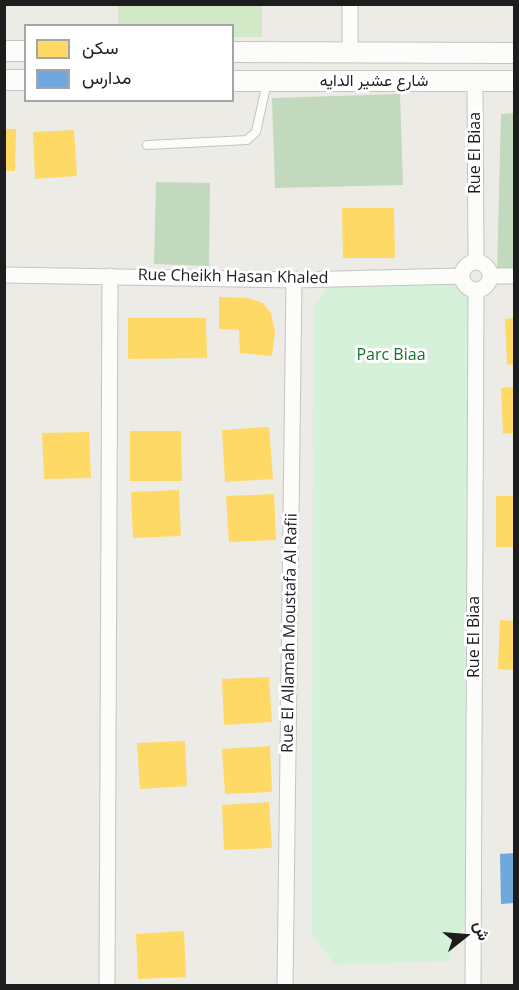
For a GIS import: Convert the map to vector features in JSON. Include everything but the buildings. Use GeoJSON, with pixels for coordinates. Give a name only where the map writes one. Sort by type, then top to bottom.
{"type":"FeatureCollection","features":[{"type":"Feature","properties":{"kind":"street"},"geometry":{"type":"LineString","coordinates":[[350,4],[350,52]]}},
{"type":"Feature","properties":{"kind":"street"},"geometry":{"type":"LineString","coordinates":[[4,51],[24,51]]}},
{"type":"Feature","properties":{"kind":"street","name":"شارع عشير الدايه"},"geometry":{"type":"LineString","coordinates":[[234,52],[514,53]]}},
{"type":"Feature","properties":{"kind":"street"},"geometry":{"type":"LineString","coordinates":[[4,80],[24,80]]}},
{"type":"Feature","properties":{"kind":"street","name":"شارع عشير الدايه"},"geometry":{"type":"LineString","coordinates":[[234,81],[514,81]]}},
{"type":"Feature","properties":{"kind":"street","name":"Rue El Biaa"},"geometry":{"type":"LineString","coordinates":[[475,81],[476,261]]}},
{"type":"Feature","properties":{"kind":"street"},"geometry":{"type":"LineString","coordinates":[[476,261],[488,268],[490,276],[488,283],[476,290],[468,288],[461,276],[468,263],[476,261]]}},
{"type":"Feature","properties":{"kind":"street","name":"Rue Cheikh Hasan Khaled"},"geometry":{"type":"LineString","coordinates":[[4,275],[294,280],[461,276]]}},
{"type":"Feature","properties":{"kind":"street"},"geometry":{"type":"LineString","coordinates":[[108,986],[110,276]]}},
{"type":"Feature","properties":{"kind":"street"},"geometry":{"type":"LineString","coordinates":[[490,276],[514,276]]}},
{"type":"Feature","properties":{"kind":"street","name":"Rue El Allamah Moustafa Al Rafii"},"geometry":{"type":"LineString","coordinates":[[285,986],[294,280]]}},
{"type":"Feature","properties":{"kind":"street","name":"Rue El Biaa"},"geometry":{"type":"LineString","coordinates":[[473,985],[476,290]]}},
{"type":"Feature","properties":{"kind":"lane"},"geometry":{"type":"LineString","coordinates":[[147,146],[247,140],[256,132],[268,81]]}},
{"type":"Feature","properties":{"kind":"green space"},"geometry":{"type":"Polygon","coordinates":[[[118,5],[262,5],[262,37],[234,37],[234,24],[118,24],[118,5]]]}},
{"type":"Feature","properties":{"kind":"green space"},"geometry":{"type":"Polygon","coordinates":[[[400,94],[403,185],[275,188],[272,98],[400,94]]]}},
{"type":"Feature","properties":{"kind":"green space"},"geometry":{"type":"Polygon","coordinates":[[[514,113],[514,272],[497,272],[501,114],[514,113]]]}},
{"type":"Feature","properties":{"kind":"green space"},"geometry":{"type":"Polygon","coordinates":[[[156,182],[210,183],[209,266],[154,264],[156,182]]]}},
{"type":"Feature","properties":{"kind":"green space","name":"Parc Biaa"},"geometry":{"type":"Polygon","coordinates":[[[444,275],[469,299],[465,923],[448,961],[335,965],[312,935],[313,309],[331,280],[444,275]]]}}]}
